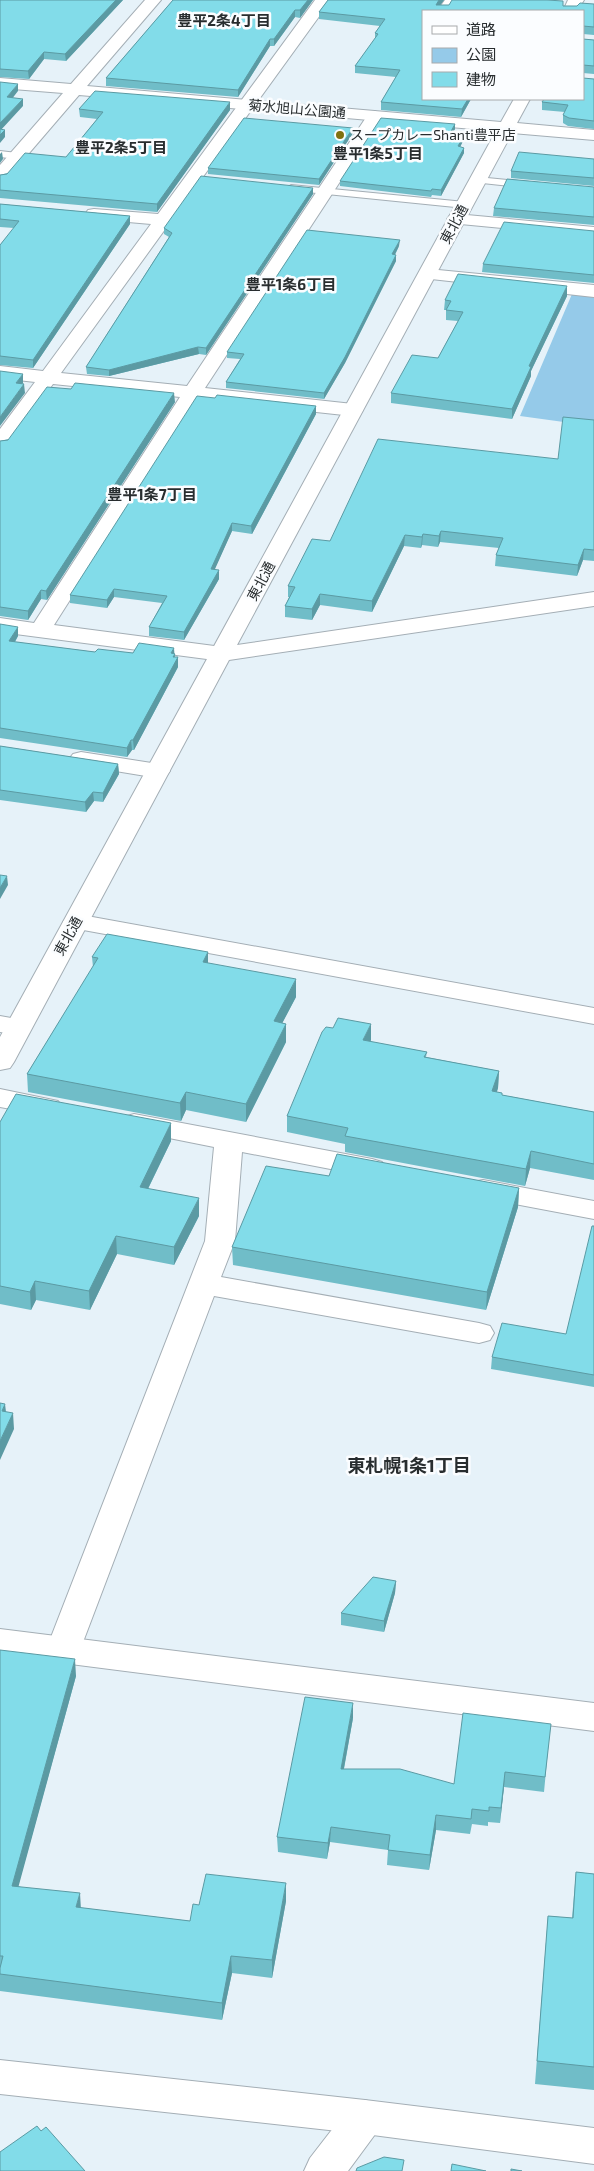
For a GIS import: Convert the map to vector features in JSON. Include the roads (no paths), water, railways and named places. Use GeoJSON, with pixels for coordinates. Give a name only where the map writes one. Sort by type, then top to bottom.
{"type":"FeatureCollection","features":[{"type":"Feature","properties":{"kind":"street"},"geometry":{"type":"LineString","coordinates":[[0,176],[153,0]]}},
{"type":"Feature","properties":{"kind":"street"},"geometry":{"type":"LineString","coordinates":[[0,443],[163,220],[198,178],[247,104],[323,0]]}},
{"type":"Feature","properties":{"kind":"street","name":"菊水旭山公園通"},"geometry":{"type":"LineString","coordinates":[[0,83],[594,135]]}},
{"type":"Feature","properties":{"kind":"street","name":"東北通"},"geometry":{"type":"LineString","coordinates":[[0,1062],[10,1025],[76,922],[428,274],[505,127],[521,100]]}},
{"type":"Feature","properties":{"kind":"street"},"geometry":{"type":"LineString","coordinates":[[40,630],[192,393],[375,116]]}},
{"type":"Feature","properties":{"kind":"street"},"geometry":{"type":"LineString","coordinates":[[76,212],[163,220]]}},
{"type":"Feature","properties":{"kind":"street"},"geometry":{"type":"LineString","coordinates":[[461,212],[594,232]]}},
{"type":"Feature","properties":{"kind":"street"},"geometry":{"type":"LineString","coordinates":[[428,274],[594,291]]}},
{"type":"Feature","properties":{"kind":"street"},"geometry":{"type":"LineString","coordinates":[[0,372],[353,410]]}},
{"type":"Feature","properties":{"kind":"street"},"geometry":{"type":"LineString","coordinates":[[0,625],[222,654],[594,599]]}},
{"type":"Feature","properties":{"kind":"street"},"geometry":{"type":"LineString","coordinates":[[59,756],[158,771]]}},
{"type":"Feature","properties":{"kind":"street"},"geometry":{"type":"LineString","coordinates":[[76,922],[594,1016]]}},
{"type":"Feature","properties":{"kind":"street"},"geometry":{"type":"LineString","coordinates":[[0,1098],[77,1112]]}},
{"type":"Feature","properties":{"kind":"street"},"geometry":{"type":"LineString","coordinates":[[106,1118],[402,1173]]}},
{"type":"Feature","properties":{"kind":"street"},"geometry":{"type":"LineString","coordinates":[[63,1650],[220,1241],[229,1140]]}},
{"type":"Feature","properties":{"kind":"street"},"geometry":{"type":"LineString","coordinates":[[460,1184],[594,1210]]}},
{"type":"Feature","properties":{"kind":"street"},"geometry":{"type":"LineString","coordinates":[[205,1284],[479,1333]]}},
{"type":"Feature","properties":{"kind":"street"},"geometry":{"type":"LineString","coordinates":[[0,1642],[594,1717]]}},
{"type":"Feature","properties":{"kind":"street"},"geometry":{"type":"LineString","coordinates":[[0,2077],[219,2103],[365,2117],[594,2146]]}},
{"type":"Feature","properties":{"kind":"street"},"geometry":{"type":"LineString","coordinates":[[324,2171],[365,2117]]}},
{"type":"Feature","properties":{"kind":"lane"},"geometry":{"type":"LineString","coordinates":[[0,154],[18,156]]}},
{"type":"Feature","properties":{"kind":"lane"},"geometry":{"type":"LineString","coordinates":[[477,180],[545,186]]}},
{"type":"Feature","properties":{"kind":"lane"},"geometry":{"type":"LineString","coordinates":[[278,186],[325,191],[461,212]]}},
{"type":"Feature","properties":{"kind":"place","name":"スープカレーShanti豊平店"},"geometry":{"type":"Point","coordinates":[340,135]}},
{"type":"Feature","properties":{"kind":"district","name":"豊平2条4丁目"},"geometry":{"type":"Point","coordinates":[224,21]}},
{"type":"Feature","properties":{"kind":"district","name":"豊平2条5丁目"},"geometry":{"type":"Point","coordinates":[121,148]}},
{"type":"Feature","properties":{"kind":"district","name":"豊平1条5丁目"},"geometry":{"type":"Point","coordinates":[378,154]}},
{"type":"Feature","properties":{"kind":"district","name":"豊平1条6丁目"},"geometry":{"type":"Point","coordinates":[291,285]}},
{"type":"Feature","properties":{"kind":"district","name":"豊平1条7丁目"},"geometry":{"type":"Point","coordinates":[152,495]}},
{"type":"Feature","properties":{"kind":"district","name":"東札幌1条1丁目"},"geometry":{"type":"Point","coordinates":[409,1466]}}]}
